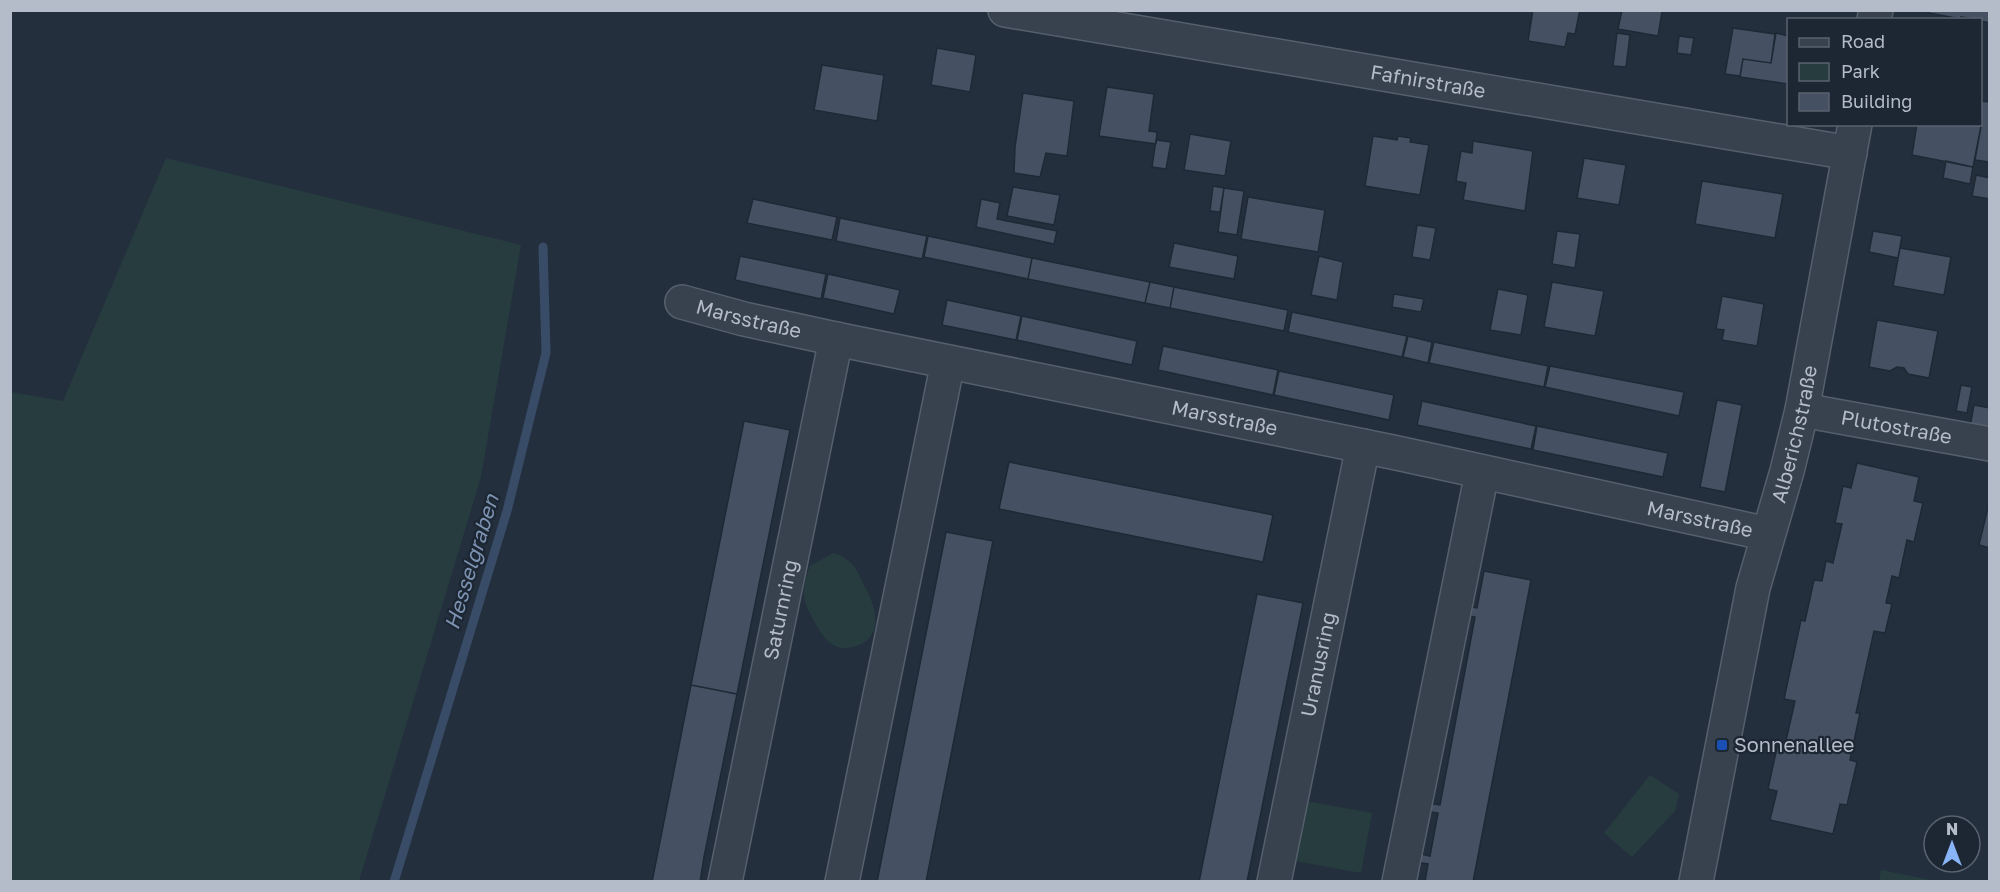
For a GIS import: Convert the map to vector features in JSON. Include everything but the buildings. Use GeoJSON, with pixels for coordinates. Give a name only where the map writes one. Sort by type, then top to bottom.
{"type":"FeatureCollection","features":[{"type":"Feature","properties":{"kind":"street","name":"Fafnirstraße"},"geometry":{"type":"LineString","coordinates":[[1005,10],[1853,139]]}},
{"type":"Feature","properties":{"kind":"street","name":"Alberichstraße"},"geometry":{"type":"LineString","coordinates":[[1696,882],[1753,588],[1802,410],[1853,139]]}},
{"type":"Feature","properties":{"kind":"street","name":"Marsstraße"},"geometry":{"type":"LineString","coordinates":[[682,302],[744,319],[836,339],[1363,446],[1767,534]]}},
{"type":"Feature","properties":{"kind":"street","name":"Saturnring"},"geometry":{"type":"LineString","coordinates":[[725,882],[836,339]]}},
{"type":"Feature","properties":{"kind":"street"},"geometry":{"type":"LineString","coordinates":[[842,882],[948,362]]}},
{"type":"Feature","properties":{"kind":"street","name":"Plutostraße"},"geometry":{"type":"LineString","coordinates":[[1802,410],[1989,444]]}},
{"type":"Feature","properties":{"kind":"street","name":"Uranusring"},"geometry":{"type":"LineString","coordinates":[[1274,882],[1363,446]]}},
{"type":"Feature","properties":{"kind":"street"},"geometry":{"type":"LineString","coordinates":[[1399,882],[1482,473]]}},
{"type":"Feature","properties":{"kind":"green space"},"geometry":{"type":"Polygon","coordinates":[[[166,158],[521,245],[481,477],[359,881],[11,881],[11,392],[63,401],[166,158]]]}},
{"type":"Feature","properties":{"kind":"green space"},"geometry":{"type":"Polygon","coordinates":[[[833,553],[854,566],[870,596],[875,612],[872,635],[859,645],[850,648],[839,647],[826,640],[804,597],[805,581],[810,566],[833,553]]]}},
{"type":"Feature","properties":{"kind":"green space"},"geometry":{"type":"Polygon","coordinates":[[[1650,775],[1679,794],[1675,811],[1632,857],[1604,833],[1650,775]]]}},
{"type":"Feature","properties":{"kind":"green space"},"geometry":{"type":"Polygon","coordinates":[[[1306,801],[1372,813],[1361,873],[1295,861],[1306,801]]]}},
{"type":"Feature","properties":{"kind":"green space"},"geometry":{"type":"Polygon","coordinates":[[[1881,870],[1936,881],[1879,881],[1881,870]]]}},
{"type":"Feature","properties":{"kind":"waterway","name":"Hesselgraben"},"geometry":{"type":"LineString","coordinates":[[394,882],[507,511],[546,353],[543,247]]}},
{"type":"Feature","properties":{"kind":"place","name":"Sonnenallee"},"geometry":{"type":"Point","coordinates":[1722,745]}}]}
